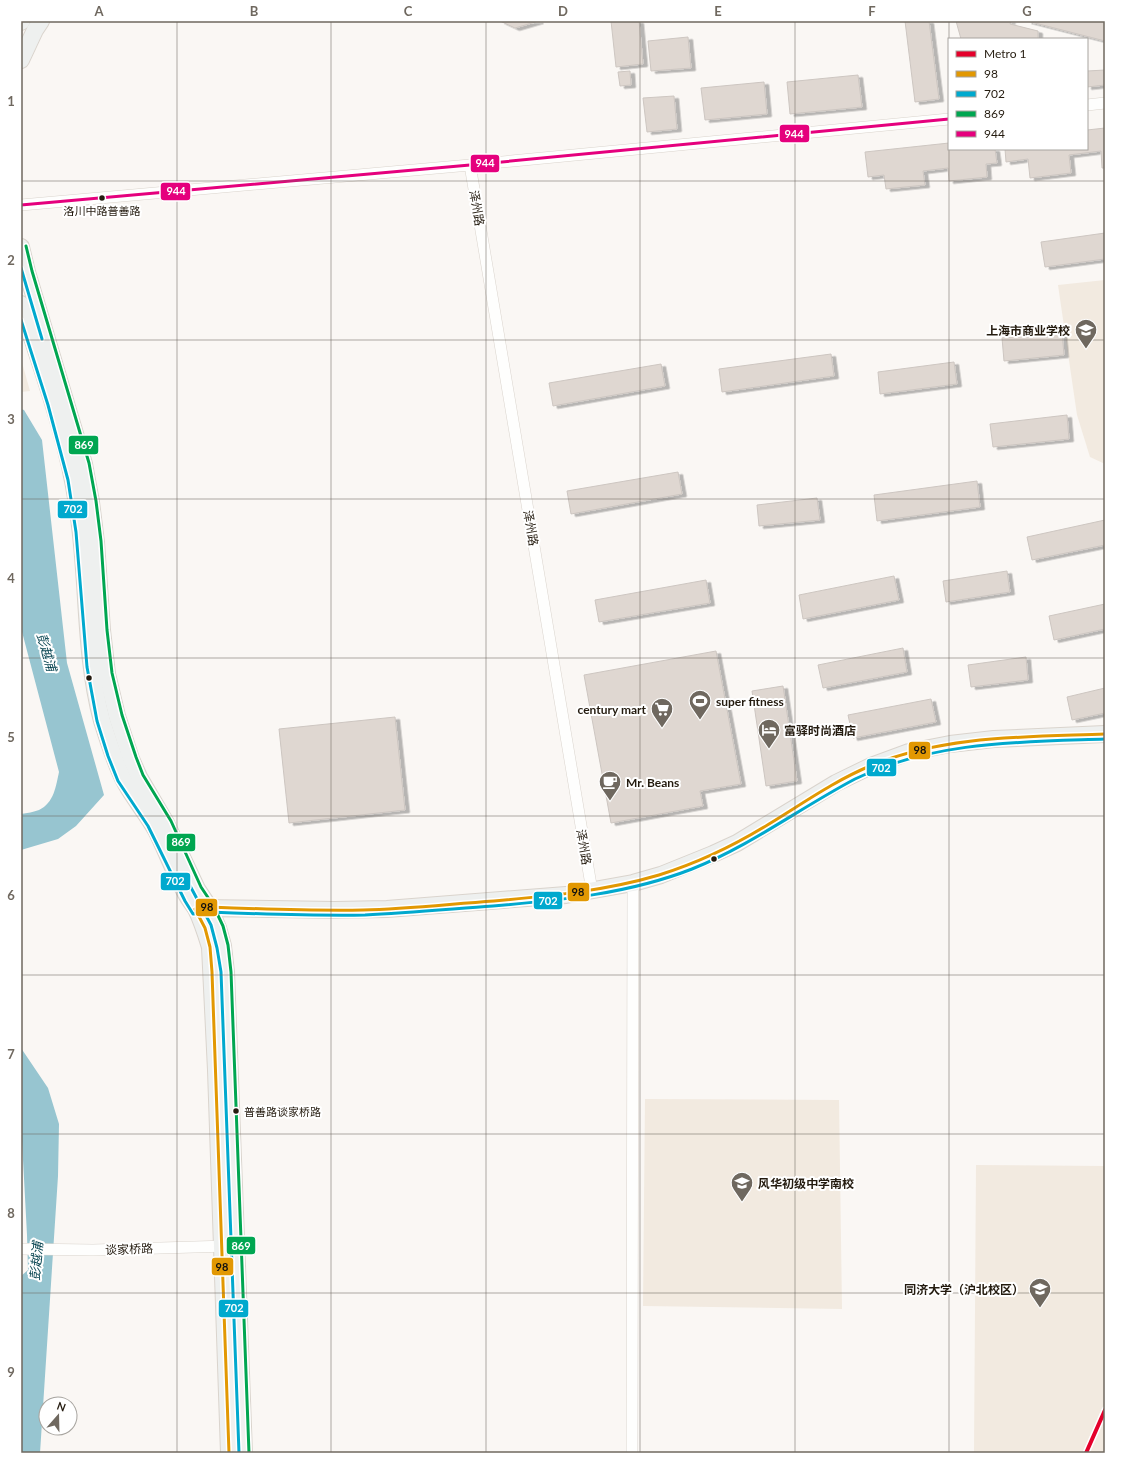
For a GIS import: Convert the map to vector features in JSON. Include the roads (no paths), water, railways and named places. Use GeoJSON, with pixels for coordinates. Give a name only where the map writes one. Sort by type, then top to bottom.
{"type":"FeatureCollection","features":[{"type":"Feature","properties":{"kind":"main road"},"geometry":{"type":"LineString","coordinates":[[21,60],[35,30],[41,21]]}},
{"type":"Feature","properties":{"kind":"main road"},"geometry":{"type":"LineString","coordinates":[[21,247],[27,272],[84,464],[96,542],[102,630],[107,674],[117,716],[131,759],[139,777],[166,823],[197,889],[202,908]]}},
{"type":"Feature","properties":{"kind":"main road"},"geometry":{"type":"LineString","coordinates":[[21,304],[57,419],[73,482],[82,542],[87,631],[93,676],[102,720],[116,765],[156,830],[185,892],[202,908],[218,928],[223,946],[226,972],[229,1246],[229,1453]]}},
{"type":"Feature","properties":{"kind":"main road"},"geometry":{"type":"LineString","coordinates":[[202,908],[335,910],[388,909],[532,898],[592,891],[633,883],[661,875],[713,854],[737,842],[836,783],[871,766],[909,752],[950,744],[994,739],[1105,734]]}},
{"type":"Feature","properties":{"kind":"main road"},"geometry":{"type":"LineString","coordinates":[[229,1246],[244,1453]]}},
{"type":"Feature","properties":{"kind":"street"},"geometry":{"type":"LineString","coordinates":[[1088,105],[1105,103]]}},
{"type":"Feature","properties":{"kind":"street"},"geometry":{"type":"LineString","coordinates":[[21,205],[470,165],[948,119]]}},
{"type":"Feature","properties":{"kind":"street","name":"泽州路"},"geometry":{"type":"LineString","coordinates":[[470,165],[592,891]]}},
{"type":"Feature","properties":{"kind":"street"},"geometry":{"type":"LineString","coordinates":[[632,1453],[633,883]]}},
{"type":"Feature","properties":{"kind":"street","name":"谈家桥路"},"geometry":{"type":"LineString","coordinates":[[21,1249],[93,1250],[229,1246]]}},
{"type":"Feature","properties":{"kind":"water","name":"彭越浦"},"geometry":{"type":"Polygon","coordinates":[[[21,409],[24,410],[42,440],[67,663],[104,795],[76,826],[58,839],[21,850],[21,814],[39,810],[48,803],[54,794],[59,772],[21,628],[21,409]]]}},
{"type":"Feature","properties":{"kind":"water","name":"彭越浦"},"geometry":{"type":"Polygon","coordinates":[[[21,1048],[48,1088],[59,1124],[58,1176],[44,1396],[38,1396],[38,1436],[41,1436],[40,1453],[21,1453],[21,1276],[28,1270],[21,1122],[21,1048]]]}},
{"type":"Feature","properties":{"kind":"metro line","name":"1"},"geometry":{"type":"LineString","coordinates":[[1086,1453],[1105,1410]]}},
{"type":"Feature","properties":{"kind":"place","name":"洛川中路普善路"},"geometry":{"type":"Point","coordinates":[102,198]}},
{"type":"Feature","properties":{"kind":"place","name":"上海市商业学校"},"geometry":{"type":"Point","coordinates":[1086,350]}},
{"type":"Feature","properties":{"kind":"place","name":"super fitness"},"geometry":{"type":"Point","coordinates":[700,720]}},
{"type":"Feature","properties":{"kind":"place","name":"century mart"},"geometry":{"type":"Point","coordinates":[662,728]}},
{"type":"Feature","properties":{"kind":"place","name":"富驿时尚酒店"},"geometry":{"type":"Point","coordinates":[769,750]}},
{"type":"Feature","properties":{"kind":"place","name":"Mr. Beans"},"geometry":{"type":"Point","coordinates":[610,802]}},
{"type":"Feature","properties":{"kind":"place","name":"普善路谈家桥路"},"geometry":{"type":"Point","coordinates":[236,1111]}},
{"type":"Feature","properties":{"kind":"place","name":"风华初级中学南校"},"geometry":{"type":"Point","coordinates":[742,1202]}},
{"type":"Feature","properties":{"kind":"place","name":"同济大学（沪北校区）"},"geometry":{"type":"Point","coordinates":[1040,1308]}}]}
